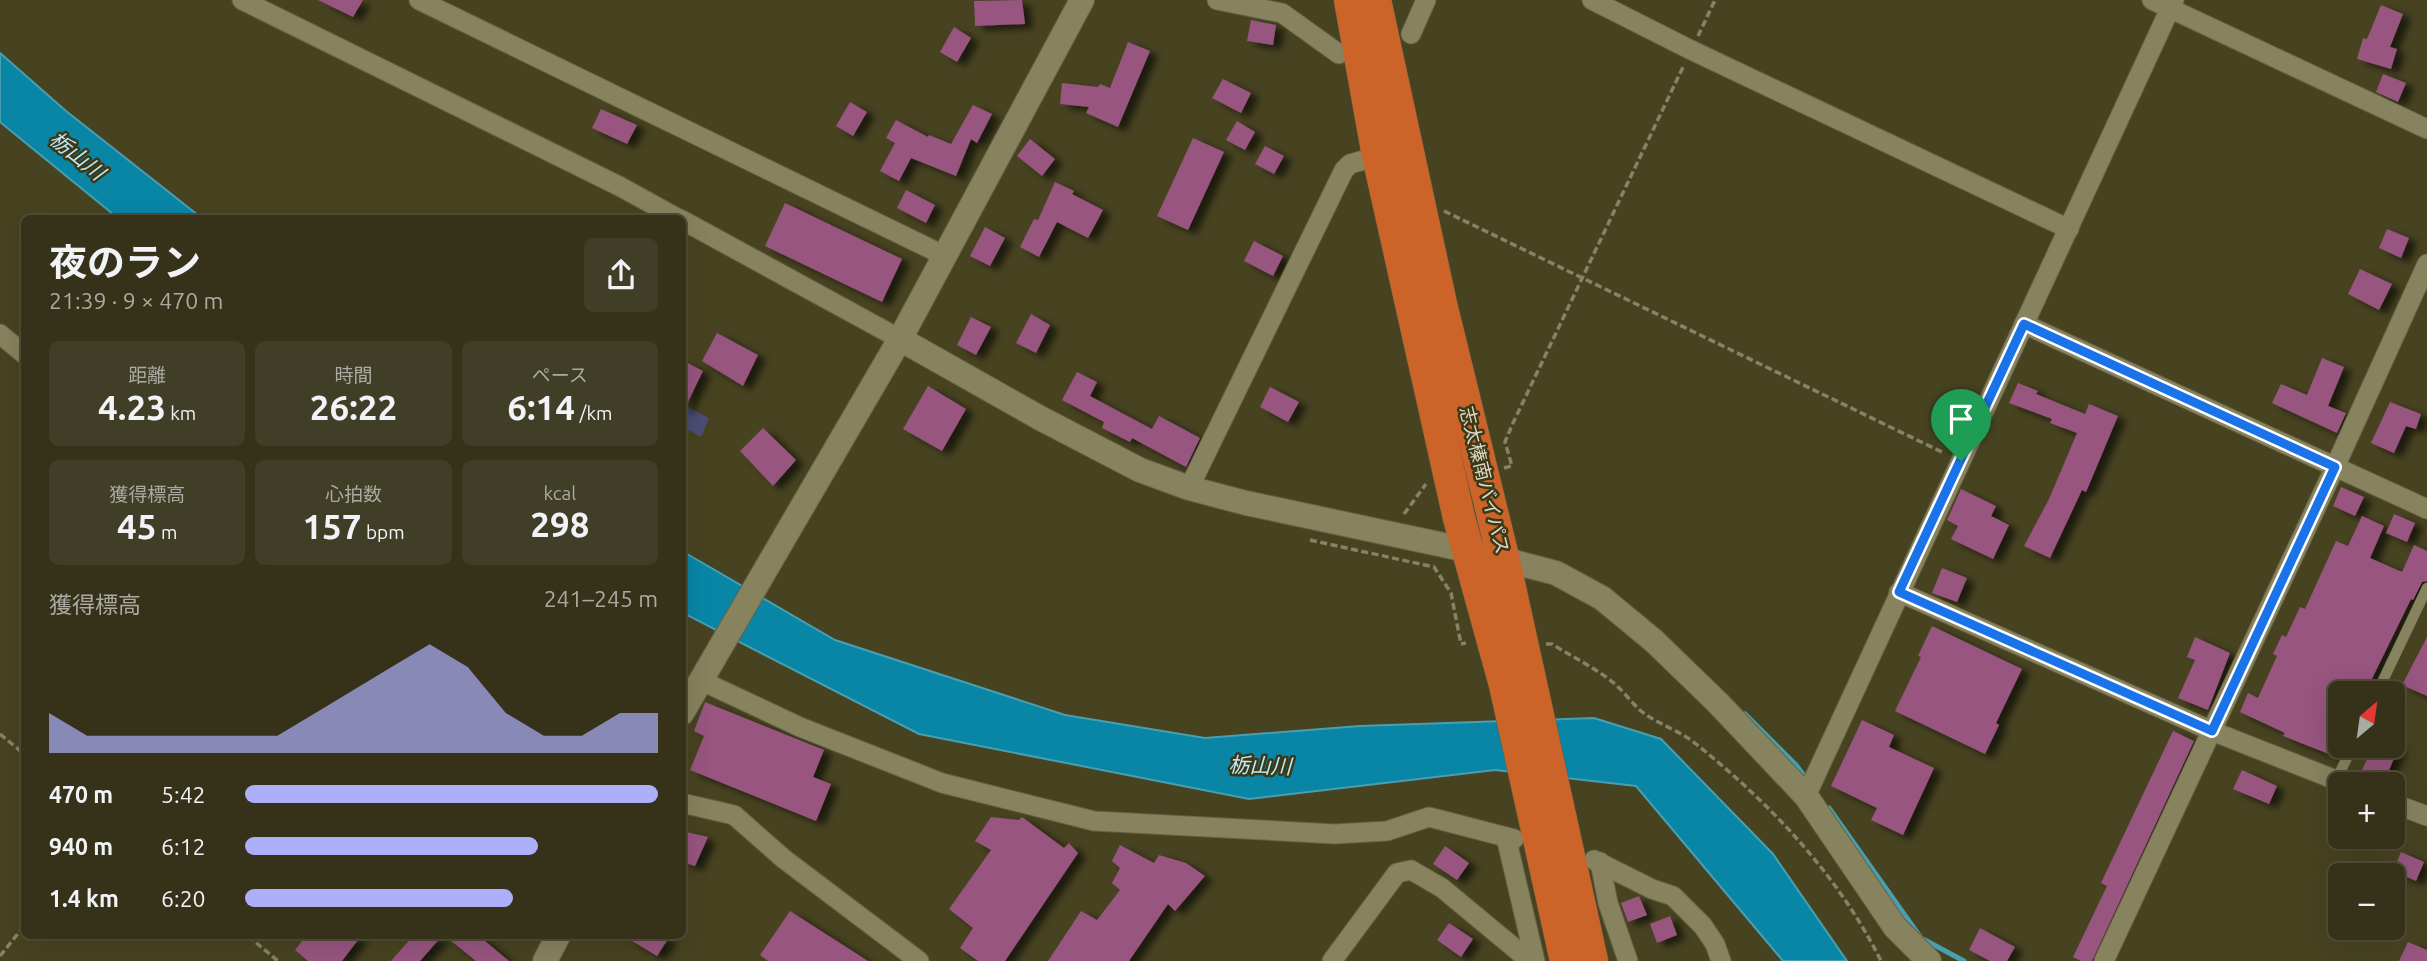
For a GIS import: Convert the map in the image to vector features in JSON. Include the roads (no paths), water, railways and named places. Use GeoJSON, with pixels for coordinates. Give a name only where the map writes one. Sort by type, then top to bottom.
{"type":"FeatureCollection","features":[{"type":"Feature","properties":{"kind":"highway","name":"志太榛南バイパス"},"geometry":{"type":"LineString","coordinates":[[1350,0],[1378,156],[1467,550],[1518,684]]}},
{"type":"Feature","properties":{"kind":"highway","name":"志太榛南バイパス"},"geometry":{"type":"LineString","coordinates":[[1375,0],[1421,214],[1504,561],[1518,684],[1542,793],[1592,961]]}},
{"type":"Feature","properties":{"kind":"highway","name":"志太榛南バイパス"},"geometry":{"type":"LineString","coordinates":[[1542,793],[1566,961]]}},
{"type":"Feature","properties":{"kind":"street"},"geometry":{"type":"LineString","coordinates":[[242,0],[619,186],[672,215]]}},
{"type":"Feature","properties":{"kind":"street"},"geometry":{"type":"LineString","coordinates":[[419,0],[943,255]]}},
{"type":"Feature","properties":{"kind":"street"},"geometry":{"type":"LineString","coordinates":[[686,707],[900,339],[1082,0]]}},
{"type":"Feature","properties":{"kind":"street"},"geometry":{"type":"LineString","coordinates":[[1217,0],[1282,13],[1339,54]]}},
{"type":"Feature","properties":{"kind":"street"},"geometry":{"type":"LineString","coordinates":[[1411,34],[1426,0]]}},
{"type":"Feature","properties":{"kind":"street"},"geometry":{"type":"LineString","coordinates":[[1592,0],[1691,50],[2069,229]]}},
{"type":"Feature","properties":{"kind":"street"},"geometry":{"type":"LineString","coordinates":[[2152,0],[2172,5],[2427,128]]}},
{"type":"Feature","properties":{"kind":"street"},"geometry":{"type":"LineString","coordinates":[[1810,787],[2172,5]]}},
{"type":"Feature","properties":{"kind":"street"},"geometry":{"type":"LineString","coordinates":[[1189,488],[1344,170],[1350,164],[1378,156]]}},
{"type":"Feature","properties":{"kind":"street"},"geometry":{"type":"LineString","coordinates":[[686,223],[1040,418],[1140,470],[1189,488],[1246,503],[1467,550],[1556,573],[1602,598],[1654,641],[1810,787],[1895,927],[1929,961]]}},
{"type":"Feature","properties":{"kind":"street"},"geometry":{"type":"LineString","coordinates":[[2104,961],[2427,264]]}},
{"type":"Feature","properties":{"kind":"street"},"geometry":{"type":"LineString","coordinates":[[2024,324],[2427,509]]}},
{"type":"Feature","properties":{"kind":"street"},"geometry":{"type":"LineString","coordinates":[[0,334],[21,352]]}},
{"type":"Feature","properties":{"kind":"street"},"geometry":{"type":"LineString","coordinates":[[1899,592],[2212,731],[2328,777]]}},
{"type":"Feature","properties":{"kind":"street"},"geometry":{"type":"LineString","coordinates":[[705,676],[800,727],[942,783],[1094,821],[1335,834],[1387,831],[1429,817],[1510,838],[1532,961]]}},
{"type":"Feature","properties":{"kind":"street"},"geometry":{"type":"LineString","coordinates":[[686,804],[734,815],[784,859],[912,959]]}},
{"type":"Feature","properties":{"kind":"street"},"geometry":{"type":"LineString","coordinates":[[2405,808],[2427,816]]}},
{"type":"Feature","properties":{"kind":"street"},"geometry":{"type":"LineString","coordinates":[[1628,961],[1597,861],[1652,889],[1673,896],[1703,926],[1715,944],[1721,961]]}},
{"type":"Feature","properties":{"kind":"street"},"geometry":{"type":"LineString","coordinates":[[1332,961],[1397,873],[1411,870],[1442,888],[1532,961]]}},
{"type":"Feature","properties":{"kind":"street"},"geometry":{"type":"LineString","coordinates":[[545,961],[556,939]]}},
{"type":"Feature","properties":{"kind":"lane"},"geometry":{"type":"LineString","coordinates":[[2383,681],[2427,588]]}},
{"type":"Feature","properties":{"kind":"water","name":"栃山川"},"geometry":{"type":"Polygon","coordinates":[[[0,53],[66,111],[198,215],[114,215],[0,122],[0,53]]]}},
{"type":"Feature","properties":{"kind":"water","name":"栃山川"},"geometry":{"type":"Polygon","coordinates":[[[686,553],[835,640],[1065,715],[1205,738],[1360,726],[1594,718],[1661,739],[1773,854],[1847,961],[1783,961],[1636,786],[1495,770],[1249,799],[919,734],[686,615],[686,553]]]}},
{"type":"Feature","properties":{"kind":"waterway"},"geometry":{"type":"LineString","coordinates":[[1745,714],[1796,765],[1808,781]]}},
{"type":"Feature","properties":{"kind":"waterway"},"geometry":{"type":"LineString","coordinates":[[1829,808],[1921,938],[1964,961]]}}]}
